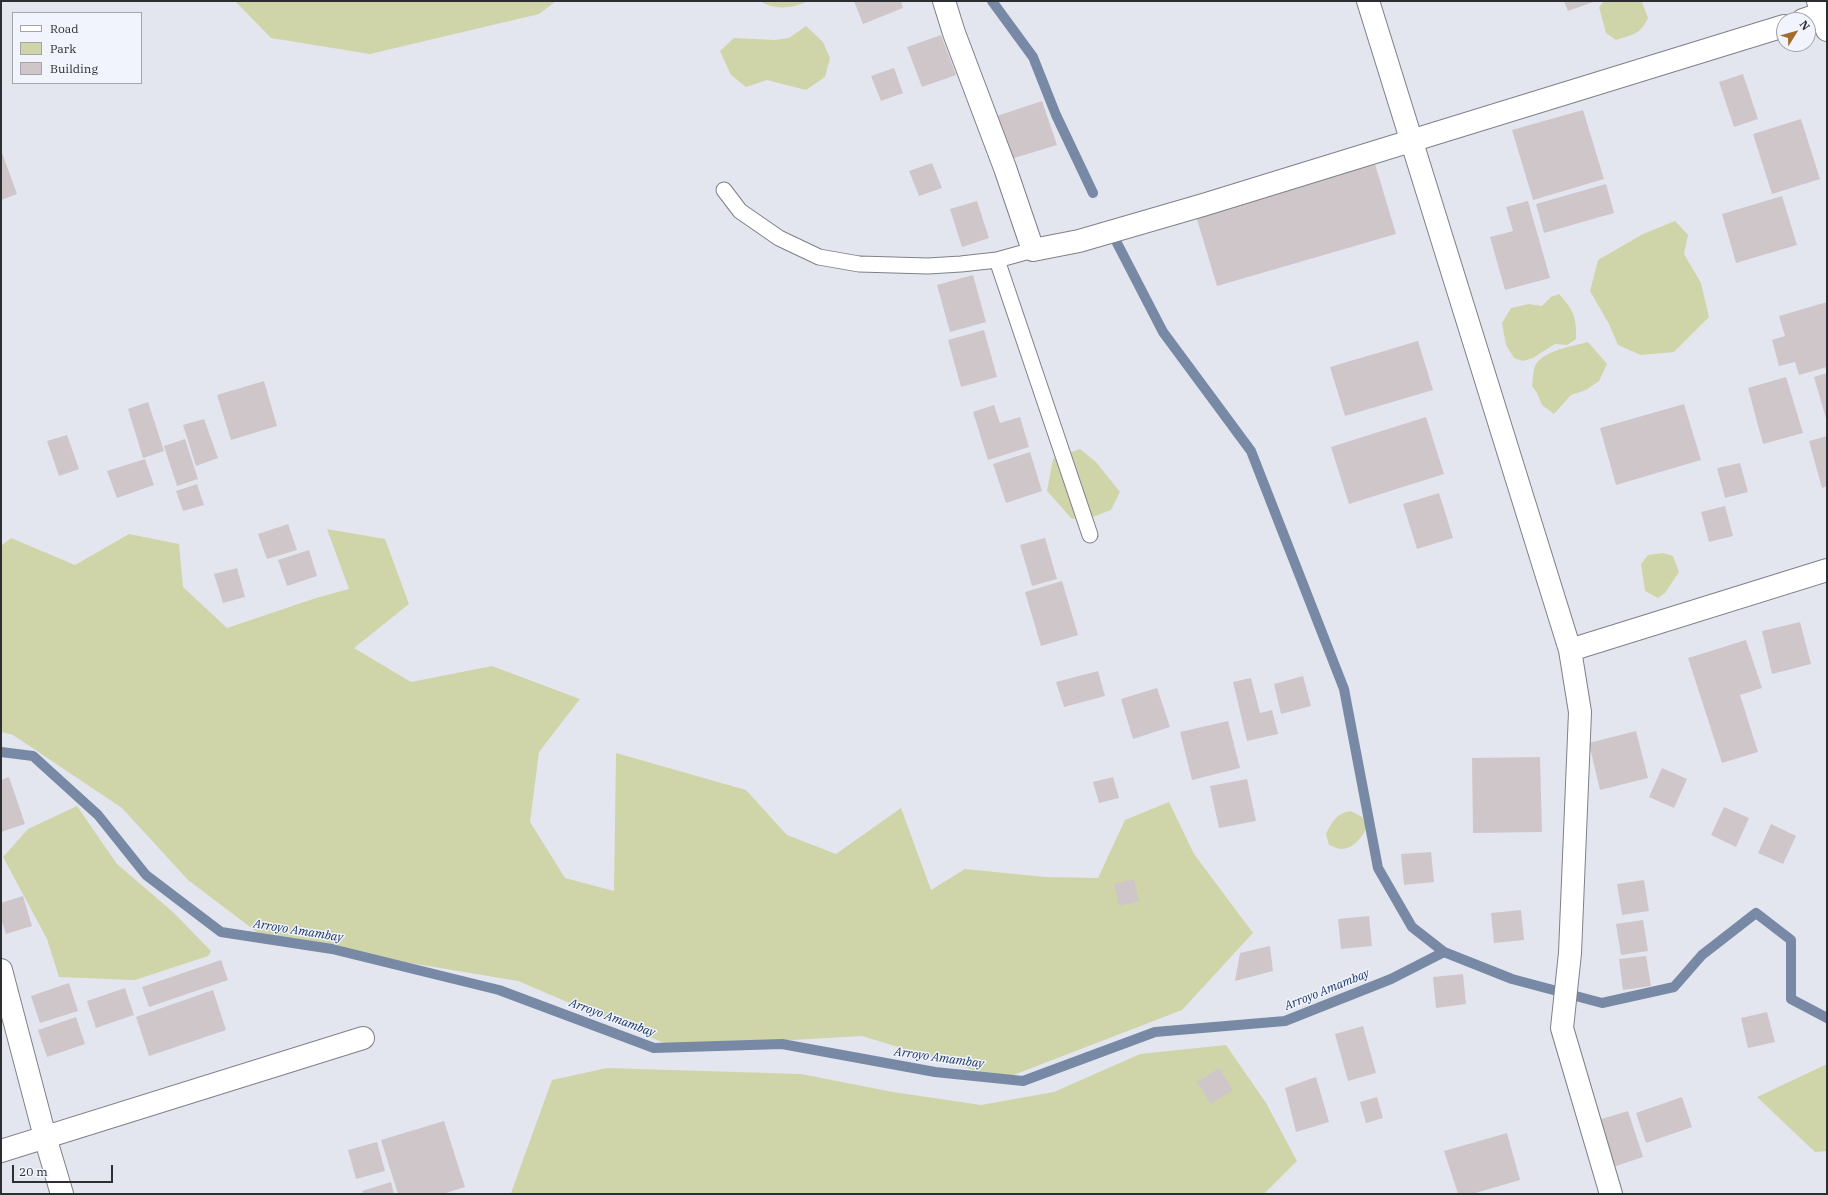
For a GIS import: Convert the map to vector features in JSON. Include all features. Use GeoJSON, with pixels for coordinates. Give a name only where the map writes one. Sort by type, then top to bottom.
{"type":"FeatureCollection","features":[{"type":"Feature","properties":{"kind":"street"},"geometry":{"type":"LineString","coordinates":[[944,1],[954,33],[1005,168],[1033,250],[1079,242],[1411,142],[1776,28]]}},
{"type":"Feature","properties":{"kind":"street"},"geometry":{"type":"LineString","coordinates":[[1368,1],[1570,650],[1580,712],[1570,953],[1562,1028],[1611,1194]]}},
{"type":"Feature","properties":{"kind":"street"},"geometry":{"type":"LineString","coordinates":[[1570,650],[1827,570]]}},
{"type":"Feature","properties":{"kind":"street"},"geometry":{"type":"LineString","coordinates":[[1,970],[45,1137],[62,1194]]}},
{"type":"Feature","properties":{"kind":"street"},"geometry":{"type":"LineString","coordinates":[[1,1151],[363,1038]]}},
{"type":"Feature","properties":{"kind":"lane"},"geometry":{"type":"LineString","coordinates":[[724,190],[740,211],[779,238],[818,257],[859,264],[928,266],[997,260],[1033,250]]}},
{"type":"Feature","properties":{"kind":"lane"},"geometry":{"type":"LineString","coordinates":[[997,260],[1090,535]]}},
{"type":"Feature","properties":{"kind":"green space"},"geometry":{"type":"Polygon","coordinates":[[[235,1],[556,1],[539,14],[370,54],[271,38],[235,1]]]}},
{"type":"Feature","properties":{"kind":"green space"},"geometry":{"type":"Polygon","coordinates":[[[760,1],[809,1],[790,7],[778,7],[760,1]]]}},
{"type":"Feature","properties":{"kind":"green space"},"geometry":{"type":"Polygon","coordinates":[[[1604,1],[1642,2],[1648,18],[1639,31],[1616,40],[1606,33],[1599,7],[1604,1]]]}},
{"type":"Feature","properties":{"kind":"green space"},"geometry":{"type":"Polygon","coordinates":[[[806,26],[823,42],[830,58],[825,77],[806,90],[767,80],[746,87],[731,75],[720,51],[734,38],[775,40],[789,38],[806,26]]]}},
{"type":"Feature","properties":{"kind":"green space"},"geometry":{"type":"Polygon","coordinates":[[[1675,221],[1688,235],[1684,254],[1701,283],[1709,317],[1674,352],[1641,355],[1618,345],[1609,324],[1590,291],[1598,260],[1643,234],[1675,221]]]}},
{"type":"Feature","properties":{"kind":"green space"},"geometry":{"type":"Polygon","coordinates":[[[1559,294],[1568,304],[1575,319],[1576,339],[1567,345],[1555,344],[1533,358],[1523,361],[1514,358],[1506,345],[1502,323],[1511,308],[1529,304],[1542,306],[1551,297],[1559,294]]]}},
{"type":"Feature","properties":{"kind":"green space"},"geometry":{"type":"Polygon","coordinates":[[[1588,342],[1607,364],[1599,381],[1586,390],[1571,395],[1554,414],[1542,405],[1532,386],[1535,366],[1540,359],[1546,355],[1588,342]]]}},
{"type":"Feature","properties":{"kind":"green space"},"geometry":{"type":"Polygon","coordinates":[[[1080,449],[1096,462],[1120,492],[1111,510],[1090,518],[1072,519],[1047,491],[1053,459],[1080,449]]]}},
{"type":"Feature","properties":{"kind":"green space"},"geometry":{"type":"Polygon","coordinates":[[[327,529],[385,539],[409,604],[354,648],[411,682],[492,666],[580,699],[539,752],[530,822],[565,878],[614,891],[616,753],[746,790],[787,835],[836,854],[901,808],[931,890],[965,869],[1045,877],[1098,878],[1125,820],[1169,802],[1194,854],[1253,933],[1182,1010],[1003,1079],[862,1036],[673,1047],[518,981],[266,939],[188,880],[122,808],[13,735],[1,732],[1,546],[11,538],[75,565],[129,534],[179,544],[183,587],[227,628],[316,598],[349,589],[327,529]]]}},
{"type":"Feature","properties":{"kind":"green space"},"geometry":{"type":"Polygon","coordinates":[[[1663,553],[1673,556],[1679,572],[1665,593],[1658,598],[1645,591],[1641,564],[1648,555],[1663,553]]]}},
{"type":"Feature","properties":{"kind":"green space"},"geometry":{"type":"Polygon","coordinates":[[[77,806],[117,864],[173,912],[211,951],[208,956],[135,980],[59,977],[47,939],[3,857],[28,829],[77,806]]]}},
{"type":"Feature","properties":{"kind":"green space"},"geometry":{"type":"Polygon","coordinates":[[[1351,811],[1362,817],[1367,827],[1363,835],[1354,845],[1350,847],[1340,849],[1329,845],[1326,834],[1330,825],[1342,814],[1351,811]]]}},
{"type":"Feature","properties":{"kind":"green space"},"geometry":{"type":"Polygon","coordinates":[[[1226,1045],[1266,1103],[1297,1161],[1264,1194],[511,1193],[552,1080],[607,1068],[801,1074],[893,1092],[981,1105],[1054,1092],[1140,1054],[1226,1045]]]}},
{"type":"Feature","properties":{"kind":"green space"},"geometry":{"type":"Polygon","coordinates":[[[1827,1064],[1827,1151],[1815,1152],[1757,1097],[1827,1064]]]}},
{"type":"Feature","properties":{"kind":"building"},"geometry":{"type":"Polygon","coordinates":[[[854,1],[901,1],[903,8],[863,24],[854,1]]]}},
{"type":"Feature","properties":{"kind":"building"},"geometry":{"type":"Polygon","coordinates":[[[1564,1],[1596,1],[1568,11],[1564,1]]]}},
{"type":"Feature","properties":{"kind":"building"},"geometry":{"type":"Polygon","coordinates":[[[941,35],[956,75],[922,87],[907,47],[941,35]]]}},
{"type":"Feature","properties":{"kind":"building"},"geometry":{"type":"Polygon","coordinates":[[[894,68],[903,93],[881,101],[871,76],[894,68]]]}},
{"type":"Feature","properties":{"kind":"building"},"geometry":{"type":"Polygon","coordinates":[[[1743,74],[1758,119],[1734,127],[1719,82],[1743,74]]]}},
{"type":"Feature","properties":{"kind":"building"},"geometry":{"type":"Polygon","coordinates":[[[1042,101],[1057,145],[1011,159],[997,116],[1042,101]]]}},
{"type":"Feature","properties":{"kind":"building"},"geometry":{"type":"Polygon","coordinates":[[[1583,110],[1604,179],[1533,200],[1512,130],[1583,110]]]}},
{"type":"Feature","properties":{"kind":"building"},"geometry":{"type":"Polygon","coordinates":[[[1801,119],[1820,179],[1772,194],[1753,134],[1801,119]]]}},
{"type":"Feature","properties":{"kind":"building"},"geometry":{"type":"Polygon","coordinates":[[[1,150],[17,194],[1,200],[1,150]]]}},
{"type":"Feature","properties":{"kind":"building"},"geometry":{"type":"Polygon","coordinates":[[[932,163],[942,188],[919,196],[909,171],[932,163]]]}},
{"type":"Feature","properties":{"kind":"building"},"geometry":{"type":"Polygon","coordinates":[[[1375,164],[1396,234],[1217,286],[1196,216],[1375,164]]]}},
{"type":"Feature","properties":{"kind":"building"},"geometry":{"type":"Polygon","coordinates":[[[1606,184],[1614,213],[1544,233],[1536,204],[1606,184]]]}},
{"type":"Feature","properties":{"kind":"building"},"geometry":{"type":"Polygon","coordinates":[[[1782,196],[1797,245],[1736,263],[1722,214],[1782,196]]]}},
{"type":"Feature","properties":{"kind":"building"},"geometry":{"type":"Polygon","coordinates":[[[977,201],[989,238],[962,247],[950,209],[977,201]]]}},
{"type":"Feature","properties":{"kind":"building"},"geometry":{"type":"Polygon","coordinates":[[[1528,201],[1550,278],[1505,290],[1490,237],[1513,231],[1506,207],[1528,201]]]}},
{"type":"Feature","properties":{"kind":"building"},"geometry":{"type":"Polygon","coordinates":[[[973,275],[986,322],[950,332],[937,285],[973,275]]]}},
{"type":"Feature","properties":{"kind":"building"},"geometry":{"type":"Polygon","coordinates":[[[1827,302],[1827,367],[1799,375],[1795,362],[1779,366],[1772,340],[1785,336],[1779,316],[1827,302]]]}},
{"type":"Feature","properties":{"kind":"building"},"geometry":{"type":"Polygon","coordinates":[[[984,330],[997,377],[961,387],[948,340],[984,330]]]}},
{"type":"Feature","properties":{"kind":"building"},"geometry":{"type":"Polygon","coordinates":[[[1418,341],[1433,390],[1345,416],[1330,367],[1418,341]]]}},
{"type":"Feature","properties":{"kind":"building"},"geometry":{"type":"Polygon","coordinates":[[[1827,373],[1827,422],[1814,377],[1827,373]]]}},
{"type":"Feature","properties":{"kind":"building"},"geometry":{"type":"Polygon","coordinates":[[[1786,377],[1803,433],[1763,444],[1748,388],[1786,377]]]}},
{"type":"Feature","properties":{"kind":"building"},"geometry":{"type":"Polygon","coordinates":[[[264,381],[277,426],[231,440],[217,395],[264,381]]]}},
{"type":"Feature","properties":{"kind":"building"},"geometry":{"type":"Polygon","coordinates":[[[148,402],[164,451],[143,458],[128,409],[148,402]]]}},
{"type":"Feature","properties":{"kind":"building"},"geometry":{"type":"Polygon","coordinates":[[[1684,404],[1701,460],[1616,485],[1600,428],[1684,404]]]}},
{"type":"Feature","properties":{"kind":"building"},"geometry":{"type":"Polygon","coordinates":[[[994,405],[1000,423],[1020,417],[1029,447],[988,460],[973,412],[994,405]]]}},
{"type":"Feature","properties":{"kind":"building"},"geometry":{"type":"Polygon","coordinates":[[[1426,417],[1444,474],[1349,504],[1331,447],[1426,417]]]}},
{"type":"Feature","properties":{"kind":"building"},"geometry":{"type":"Polygon","coordinates":[[[204,419],[218,458],[196,466],[183,425],[204,419]]]}},
{"type":"Feature","properties":{"kind":"building"},"geometry":{"type":"Polygon","coordinates":[[[67,435],[79,469],[59,476],[47,441],[67,435]]]}},
{"type":"Feature","properties":{"kind":"building"},"geometry":{"type":"Polygon","coordinates":[[[1827,436],[1827,486],[1822,488],[1809,441],[1827,436]]]}},
{"type":"Feature","properties":{"kind":"building"},"geometry":{"type":"Polygon","coordinates":[[[185,439],[198,479],[177,486],[164,446],[185,439]]]}},
{"type":"Feature","properties":{"kind":"building"},"geometry":{"type":"Polygon","coordinates":[[[1030,452],[1042,491],[1006,503],[993,464],[1030,452]]]}},
{"type":"Feature","properties":{"kind":"building"},"geometry":{"type":"Polygon","coordinates":[[[145,459],[154,485],[117,498],[107,471],[145,459]]]}},
{"type":"Feature","properties":{"kind":"building"},"geometry":{"type":"Polygon","coordinates":[[[1740,463],[1748,492],[1725,498],[1717,468],[1740,463]]]}},
{"type":"Feature","properties":{"kind":"building"},"geometry":{"type":"Polygon","coordinates":[[[197,484],[204,505],[183,511],[176,491],[197,484]]]}},
{"type":"Feature","properties":{"kind":"building"},"geometry":{"type":"Polygon","coordinates":[[[1439,493],[1453,538],[1417,549],[1403,504],[1439,493]]]}},
{"type":"Feature","properties":{"kind":"building"},"geometry":{"type":"Polygon","coordinates":[[[1725,506],[1733,536],[1709,542],[1701,512],[1725,506]]]}},
{"type":"Feature","properties":{"kind":"building"},"geometry":{"type":"Polygon","coordinates":[[[288,524],[297,550],[267,559],[258,534],[288,524]]]}},
{"type":"Feature","properties":{"kind":"building"},"geometry":{"type":"Polygon","coordinates":[[[1045,538],[1057,579],[1032,586],[1020,545],[1045,538]]]}},
{"type":"Feature","properties":{"kind":"building"},"geometry":{"type":"Polygon","coordinates":[[[309,550],[317,576],[287,586],[278,560],[309,550]]]}},
{"type":"Feature","properties":{"kind":"building"},"geometry":{"type":"Polygon","coordinates":[[[237,568],[245,597],[223,603],[214,574],[237,568]]]}},
{"type":"Feature","properties":{"kind":"building"},"geometry":{"type":"Polygon","coordinates":[[[1062,581],[1078,635],[1041,646],[1025,592],[1062,581]]]}},
{"type":"Feature","properties":{"kind":"building"},"geometry":{"type":"Polygon","coordinates":[[[1800,622],[1811,664],[1772,674],[1762,631],[1800,622]]]}},
{"type":"Feature","properties":{"kind":"building"},"geometry":{"type":"Polygon","coordinates":[[[1746,640],[1762,688],[1740,695],[1758,752],[1722,763],[1688,658],[1746,640]]]}},
{"type":"Feature","properties":{"kind":"building"},"geometry":{"type":"Polygon","coordinates":[[[1098,671],[1105,696],[1064,707],[1056,682],[1098,671]]]}},
{"type":"Feature","properties":{"kind":"building"},"geometry":{"type":"Polygon","coordinates":[[[1303,676],[1311,706],[1281,714],[1274,684],[1303,676]]]}},
{"type":"Feature","properties":{"kind":"building"},"geometry":{"type":"Polygon","coordinates":[[[1251,678],[1260,713],[1272,710],[1278,734],[1247,741],[1233,682],[1251,678]]]}},
{"type":"Feature","properties":{"kind":"building"},"geometry":{"type":"Polygon","coordinates":[[[1157,688],[1170,727],[1133,739],[1121,699],[1157,688]]]}},
{"type":"Feature","properties":{"kind":"building"},"geometry":{"type":"Polygon","coordinates":[[[1228,721],[1240,768],[1192,780],[1180,732],[1228,721]]]}},
{"type":"Feature","properties":{"kind":"building"},"geometry":{"type":"Polygon","coordinates":[[[1636,731],[1648,778],[1600,790],[1589,743],[1636,731]]]}},
{"type":"Feature","properties":{"kind":"building"},"geometry":{"type":"Polygon","coordinates":[[[1540,757],[1542,832],[1473,833],[1472,758],[1540,757]]]}},
{"type":"Feature","properties":{"kind":"building"},"geometry":{"type":"Polygon","coordinates":[[[1662,768],[1687,779],[1674,808],[1649,797],[1662,768]]]}},
{"type":"Feature","properties":{"kind":"building"},"geometry":{"type":"Polygon","coordinates":[[[9,777],[25,824],[1,832],[1,780],[9,777]]]}},
{"type":"Feature","properties":{"kind":"building"},"geometry":{"type":"Polygon","coordinates":[[[1113,777],[1119,798],[1099,803],[1093,782],[1113,777]]]}},
{"type":"Feature","properties":{"kind":"building"},"geometry":{"type":"Polygon","coordinates":[[[1247,779],[1256,821],[1219,828],[1210,786],[1247,779]]]}},
{"type":"Feature","properties":{"kind":"building"},"geometry":{"type":"Polygon","coordinates":[[[1724,807],[1749,818],[1736,847],[1711,835],[1724,807]]]}},
{"type":"Feature","properties":{"kind":"building"},"geometry":{"type":"Polygon","coordinates":[[[1771,824],[1796,836],[1783,864],[1758,853],[1771,824]]]}},
{"type":"Feature","properties":{"kind":"building"},"geometry":{"type":"Polygon","coordinates":[[[1431,852],[1434,882],[1404,885],[1401,854],[1431,852]]]}},
{"type":"Feature","properties":{"kind":"building"},"geometry":{"type":"Polygon","coordinates":[[[1134,879],[1139,901],[1119,906],[1114,884],[1134,879]]]}},
{"type":"Feature","properties":{"kind":"building"},"geometry":{"type":"Polygon","coordinates":[[[1644,880],[1649,911],[1622,915],[1617,884],[1644,880]]]}},
{"type":"Feature","properties":{"kind":"building"},"geometry":{"type":"Polygon","coordinates":[[[23,896],[32,926],[6,934],[1,919],[1,903],[23,896]]]}},
{"type":"Feature","properties":{"kind":"building"},"geometry":{"type":"Polygon","coordinates":[[[1521,910],[1524,940],[1494,943],[1491,913],[1521,910]]]}},
{"type":"Feature","properties":{"kind":"building"},"geometry":{"type":"Polygon","coordinates":[[[1369,916],[1372,946],[1341,949],[1338,919],[1369,916]]]}},
{"type":"Feature","properties":{"kind":"building"},"geometry":{"type":"Polygon","coordinates":[[[1643,920],[1648,951],[1621,955],[1616,924],[1643,920]]]}},
{"type":"Feature","properties":{"kind":"building"},"geometry":{"type":"Polygon","coordinates":[[[1270,946],[1273,971],[1235,981],[1240,953],[1270,946]]]}},
{"type":"Feature","properties":{"kind":"building"},"geometry":{"type":"Polygon","coordinates":[[[1646,956],[1651,986],[1623,990],[1619,959],[1646,956]]]}},
{"type":"Feature","properties":{"kind":"building"},"geometry":{"type":"Polygon","coordinates":[[[221,960],[228,980],[149,1007],[142,987],[221,960]]]}},
{"type":"Feature","properties":{"kind":"building"},"geometry":{"type":"Polygon","coordinates":[[[1463,974],[1466,1004],[1436,1008],[1433,977],[1463,974]]]}},
{"type":"Feature","properties":{"kind":"building"},"geometry":{"type":"Polygon","coordinates":[[[69,983],[78,1011],[40,1023],[31,996],[69,983]]]}},
{"type":"Feature","properties":{"kind":"building"},"geometry":{"type":"Polygon","coordinates":[[[125,988],[134,1015],[96,1028],[87,1001],[125,988]]]}},
{"type":"Feature","properties":{"kind":"building"},"geometry":{"type":"Polygon","coordinates":[[[213,990],[226,1030],[149,1056],[136,1017],[213,990]]]}},
{"type":"Feature","properties":{"kind":"building"},"geometry":{"type":"Polygon","coordinates":[[[1767,1012],[1775,1042],[1748,1048],[1741,1018],[1767,1012]]]}},
{"type":"Feature","properties":{"kind":"building"},"geometry":{"type":"Polygon","coordinates":[[[76,1017],[85,1044],[47,1057],[38,1030],[76,1017]]]}},
{"type":"Feature","properties":{"kind":"building"},"geometry":{"type":"Polygon","coordinates":[[[1363,1026],[1376,1073],[1348,1081],[1335,1034],[1363,1026]]]}},
{"type":"Feature","properties":{"kind":"building"},"geometry":{"type":"Polygon","coordinates":[[[1219,1068],[1233,1090],[1211,1104],[1197,1082],[1219,1068]]]}},
{"type":"Feature","properties":{"kind":"building"},"geometry":{"type":"Polygon","coordinates":[[[1316,1077],[1329,1122],[1296,1132],[1285,1088],[1316,1077]]]}},
{"type":"Feature","properties":{"kind":"building"},"geometry":{"type":"Polygon","coordinates":[[[1377,1097],[1383,1118],[1366,1123],[1360,1102],[1377,1097]]]}},
{"type":"Feature","properties":{"kind":"building"},"geometry":{"type":"Polygon","coordinates":[[[1682,1097],[1692,1127],[1646,1143],[1636,1113],[1682,1097]]]}},
{"type":"Feature","properties":{"kind":"building"},"geometry":{"type":"Polygon","coordinates":[[[1628,1111],[1643,1157],[1613,1167],[1598,1120],[1628,1111]]]}},
{"type":"Feature","properties":{"kind":"building"},"geometry":{"type":"Polygon","coordinates":[[[444,1121],[465,1187],[443,1194],[398,1194],[381,1140],[444,1121]]]}},
{"type":"Feature","properties":{"kind":"building"},"geometry":{"type":"Polygon","coordinates":[[[1507,1133],[1520,1180],[1472,1194],[1458,1194],[1444,1151],[1507,1133]]]}},
{"type":"Feature","properties":{"kind":"building"},"geometry":{"type":"Polygon","coordinates":[[[377,1142],[385,1171],[356,1179],[348,1150],[377,1142]]]}},
{"type":"Feature","properties":{"kind":"building"},"geometry":{"type":"Polygon","coordinates":[[[391,1182],[394,1194],[363,1194],[362,1191],[391,1182]]]}},
{"type":"Feature","properties":{"kind":"waterway"},"geometry":{"type":"LineString","coordinates":[[992,1],[1033,57],[1056,115],[1093,193]]}},
{"type":"Feature","properties":{"kind":"waterway"},"geometry":{"type":"LineString","coordinates":[[1117,243],[1163,332],[1251,451],[1344,689],[1378,868],[1412,927],[1444,952]]}},
{"type":"Feature","properties":{"kind":"waterway","name":"Arroyo Amambay"},"geometry":{"type":"LineString","coordinates":[[1,752],[33,756],[98,815],[146,875],[221,932],[332,949],[499,990],[654,1048],[782,1044],[935,1072],[1023,1081],[1155,1032],[1285,1021],[1391,979],[1444,952],[1512,979],[1602,1003],[1674,987],[1702,955],[1756,913],[1791,940],[1791,999],[1827,1018]]}}]}
